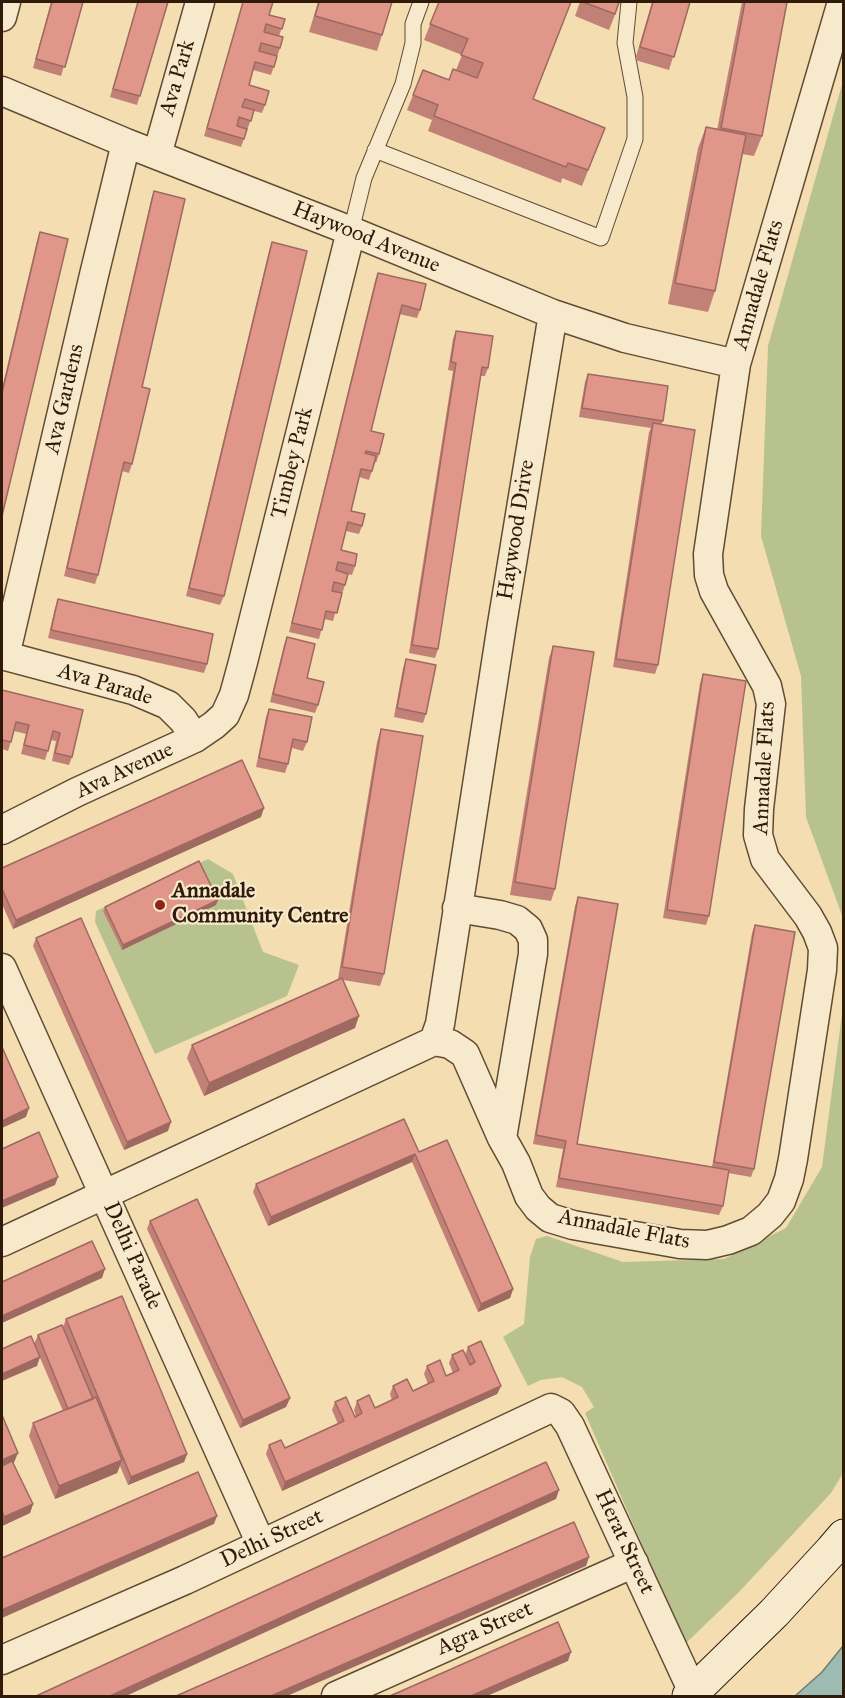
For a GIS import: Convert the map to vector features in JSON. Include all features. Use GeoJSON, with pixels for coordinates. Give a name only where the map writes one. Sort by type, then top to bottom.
{"type":"FeatureCollection","features":[{"type":"Feature","properties":{"kind":"street"},"geometry":{"type":"LineString","coordinates":[[2,17],[6,2]]}},
{"type":"Feature","properties":{"kind":"street","name":"Ava Park"},"geometry":{"type":"LineString","coordinates":[[157,155],[200,2]]}},
{"type":"Feature","properties":{"kind":"street","name":"Annadale Flats"},"geometry":{"type":"LineString","coordinates":[[434,1041],[450,1044],[465,1054],[529,1196],[550,1218],[573,1225],[680,1244],[707,1245],[751,1231],[770,1215],[781,1201],[789,1179],[822,970],[823,948],[808,916],[765,859],[760,843],[759,809],[771,704],[767,686],[714,591],[709,575],[708,554],[736,364],[842,2]]}},
{"type":"Feature","properties":{"kind":"street","name":"Haywood Avenue"},"geometry":{"type":"LineString","coordinates":[[2,91],[553,314],[625,338],[736,364]]}},
{"type":"Feature","properties":{"kind":"street","name":"Ava Gardens"},"geometry":{"type":"LineString","coordinates":[[3,656],[126,143]]}},
{"type":"Feature","properties":{"kind":"street","name":"Timbey Park"},"geometry":{"type":"LineString","coordinates":[[234,695],[351,231]]}},
{"type":"Feature","properties":{"kind":"street","name":"Haywood Drive"},"geometry":{"type":"LineString","coordinates":[[457,908],[553,314]]}},
{"type":"Feature","properties":{"kind":"street","name":"Ava Parade"},"geometry":{"type":"LineString","coordinates":[[3,656],[133,690],[168,705],[183,720],[195,738]]}},
{"type":"Feature","properties":{"kind":"street","name":"Ava Avenue"},"geometry":{"type":"LineString","coordinates":[[2,830],[77,792],[195,738],[225,715],[234,695]]}},
{"type":"Feature","properties":{"kind":"street"},"geometry":{"type":"LineString","coordinates":[[2,1242],[434,1041],[440,1024],[457,908],[517,920],[528,929],[533,940],[533,954],[502,1138]]}},
{"type":"Feature","properties":{"kind":"street","name":"Delhi Parade"},"geometry":{"type":"LineString","coordinates":[[2,968],[261,1544]]}},
{"type":"Feature","properties":{"kind":"street","name":"Herat Street"},"geometry":{"type":"LineString","coordinates":[[542,1413],[551,1408],[561,1413],[570,1426],[634,1563],[691,1694]]}},
{"type":"Feature","properties":{"kind":"street","name":"Delhi Street"},"geometry":{"type":"LineString","coordinates":[[2,1660],[185,1580],[542,1413]]}},
{"type":"Feature","properties":{"kind":"street"},"geometry":{"type":"LineString","coordinates":[[691,1694],[774,1613],[832,1551],[843,1536]]}},
{"type":"Feature","properties":{"kind":"street","name":"Agra Street"},"geometry":{"type":"LineString","coordinates":[[336,1696],[634,1563]]}},
{"type":"Feature","properties":{"kind":"lane"},"geometry":{"type":"LineString","coordinates":[[351,231],[364,178],[403,84],[413,43],[413,24],[421,2]]}},
{"type":"Feature","properties":{"kind":"lane"},"geometry":{"type":"LineString","coordinates":[[375,150],[601,238],[635,139],[634,97],[625,43],[629,2]]}},
{"type":"Feature","properties":{"kind":"green space"},"geometry":{"type":"Polygon","coordinates":[[[843,81],[843,918],[806,817],[801,676],[761,536],[768,346],[843,81]]]}},
{"type":"Feature","properties":{"kind":"green space"},"geometry":{"type":"Polygon","coordinates":[[[208,859],[233,874],[263,952],[299,965],[287,996],[155,1054],[95,922],[96,911],[208,859]]]}},
{"type":"Feature","properties":{"kind":"green space"},"geometry":{"type":"Polygon","coordinates":[[[843,1006],[843,1473],[831,1493],[739,1592],[685,1644],[585,1413],[594,1407],[582,1387],[562,1377],[541,1380],[528,1386],[503,1337],[524,1324],[530,1257],[536,1239],[547,1236],[623,1262],[724,1259],[786,1228],[822,1167],[843,1006]]]}},
{"type":"Feature","properties":{"kind":"water"},"geometry":{"type":"Polygon","coordinates":[[[843,1646],[843,1696],[795,1696],[822,1672],[843,1646]]]}},
{"type":"Feature","properties":{"kind":"building"},"geometry":{"type":"Polygon","coordinates":[[[52,2],[83,2],[65,67],[36,59],[52,2]]]}},
{"type":"Feature","properties":{"kind":"building"},"geometry":{"type":"Polygon","coordinates":[[[138,2],[168,2],[140,96],[113,89],[138,2]]]}},
{"type":"Feature","properties":{"kind":"building"},"geometry":{"type":"Polygon","coordinates":[[[243,2],[273,2],[269,15],[285,19],[282,29],[266,24],[264,32],[283,37],[280,48],[261,43],[259,51],[277,56],[274,67],[255,62],[249,85],[269,91],[265,105],[245,99],[242,107],[254,110],[251,121],[239,117],[237,126],[247,129],[244,139],[207,128],[243,2]]]}},
{"type":"Feature","properties":{"kind":"building"},"geometry":{"type":"Polygon","coordinates":[[[319,2],[392,2],[382,35],[315,16],[319,2]]]}},
{"type":"Feature","properties":{"kind":"building"},"geometry":{"type":"Polygon","coordinates":[[[439,2],[571,2],[533,99],[605,128],[588,170],[568,163],[566,167],[434,116],[438,105],[413,95],[423,70],[449,80],[453,69],[477,78],[483,63],[461,55],[468,39],[430,24],[439,2]]]}},
{"type":"Feature","properties":{"kind":"building"},"geometry":{"type":"Polygon","coordinates":[[[583,2],[619,2],[615,14],[583,2]]]}},
{"type":"Feature","properties":{"kind":"building"},"geometry":{"type":"Polygon","coordinates":[[[653,2],[690,2],[674,57],[640,47],[653,2]]]}},
{"type":"Feature","properties":{"kind":"building"},"geometry":{"type":"Polygon","coordinates":[[[745,2],[787,2],[762,136],[721,128],[745,2]]]}},
{"type":"Feature","properties":{"kind":"building"},"geometry":{"type":"Polygon","coordinates":[[[706,127],[746,135],[715,291],[675,283],[706,127]]]}},
{"type":"Feature","properties":{"kind":"building"},"geometry":{"type":"Polygon","coordinates":[[[154,191],[185,199],[142,387],[150,389],[132,464],[124,462],[98,575],[67,568],[154,191]]]}},
{"type":"Feature","properties":{"kind":"building"},"geometry":{"type":"Polygon","coordinates":[[[40,232],[68,239],[2,516],[2,393],[40,232]]]}},
{"type":"Feature","properties":{"kind":"building"},"geometry":{"type":"Polygon","coordinates":[[[272,242],[307,251],[224,596],[189,588],[272,242]]]}},
{"type":"Feature","properties":{"kind":"building"},"geometry":{"type":"Polygon","coordinates":[[[378,273],[426,284],[420,310],[402,305],[371,431],[384,434],[379,454],[366,451],[365,453],[376,456],[372,471],[361,469],[351,511],[365,514],[362,526],[348,522],[341,550],[357,554],[355,566],[338,562],[336,570],[348,574],[345,585],[334,582],[332,591],[342,593],[337,613],[326,611],[322,630],[292,623],[378,273]]]}},
{"type":"Feature","properties":{"kind":"building"},"geometry":{"type":"Polygon","coordinates":[[[456,331],[493,336],[488,368],[482,367],[438,649],[412,645],[456,363],[451,362],[456,331]]]}},
{"type":"Feature","properties":{"kind":"building"},"geometry":{"type":"Polygon","coordinates":[[[588,374],[668,386],[663,421],[582,408],[588,374]]]}},
{"type":"Feature","properties":{"kind":"building"},"geometry":{"type":"Polygon","coordinates":[[[653,423],[695,430],[658,665],[616,659],[653,423]]]}},
{"type":"Feature","properties":{"kind":"building"},"geometry":{"type":"Polygon","coordinates":[[[58,599],[213,634],[207,664],[51,630],[58,599]]]}},
{"type":"Feature","properties":{"kind":"building"},"geometry":{"type":"Polygon","coordinates":[[[287,637],[315,644],[307,678],[324,682],[318,705],[273,694],[287,637]]]}},
{"type":"Feature","properties":{"kind":"building"},"geometry":{"type":"Polygon","coordinates":[[[553,646],[594,652],[555,889],[515,882],[553,646]]]}},
{"type":"Feature","properties":{"kind":"building"},"geometry":{"type":"Polygon","coordinates":[[[406,659],[436,665],[426,714],[397,708],[406,659]]]}},
{"type":"Feature","properties":{"kind":"building"},"geometry":{"type":"Polygon","coordinates":[[[703,674],[746,681],[709,916],[667,910],[703,674]]]}},
{"type":"Feature","properties":{"kind":"building"},"geometry":{"type":"Polygon","coordinates":[[[2,690],[83,710],[72,757],[55,753],[60,733],[53,731],[48,751],[24,745],[29,725],[16,722],[11,742],[2,740],[2,690]]]}},
{"type":"Feature","properties":{"kind":"building"},"geometry":{"type":"Polygon","coordinates":[[[269,709],[312,717],[307,742],[293,739],[288,764],[259,758],[269,709]]]}},
{"type":"Feature","properties":{"kind":"building"},"geometry":{"type":"Polygon","coordinates":[[[381,729],[423,736],[384,974],[342,967],[381,729]]]}},
{"type":"Feature","properties":{"kind":"building"},"geometry":{"type":"Polygon","coordinates":[[[242,760],[264,808],[16,920],[2,889],[2,868],[242,760]]]}},
{"type":"Feature","properties":{"kind":"building"},"geometry":{"type":"Polygon","coordinates":[[[199,861],[218,900],[123,945],[105,907],[199,861]]]}},
{"type":"Feature","properties":{"kind":"building"},"geometry":{"type":"Polygon","coordinates":[[[578,897],[618,904],[577,1144],[729,1170],[723,1206],[559,1178],[566,1141],[536,1135],[578,897]]]}},
{"type":"Feature","properties":{"kind":"building"},"geometry":{"type":"Polygon","coordinates":[[[81,918],[171,1122],[127,1142],[36,938],[81,918]]]}},
{"type":"Feature","properties":{"kind":"building"},"geometry":{"type":"Polygon","coordinates":[[[755,925],[795,932],[754,1169],[714,1162],[755,925]]]}},
{"type":"Feature","properties":{"kind":"building"},"geometry":{"type":"Polygon","coordinates":[[[342,978],[359,1016],[209,1083],[192,1045],[342,978]]]}},
{"type":"Feature","properties":{"kind":"building"},"geometry":{"type":"Polygon","coordinates":[[[2,1047],[29,1108],[2,1121],[2,1047]]]}},
{"type":"Feature","properties":{"kind":"building"},"geometry":{"type":"Polygon","coordinates":[[[404,1119],[419,1152],[447,1140],[513,1289],[481,1304],[415,1154],[271,1217],[256,1184],[404,1119]]]}},
{"type":"Feature","properties":{"kind":"building"},"geometry":{"type":"Polygon","coordinates":[[[39,1132],[58,1177],[2,1201],[2,1149],[39,1132]]]}},
{"type":"Feature","properties":{"kind":"building"},"geometry":{"type":"Polygon","coordinates":[[[197,1199],[290,1398],[243,1420],[150,1221],[197,1199]]]}},
{"type":"Feature","properties":{"kind":"building"},"geometry":{"type":"Polygon","coordinates":[[[92,1241],[105,1269],[2,1316],[2,1282],[92,1241]]]}},
{"type":"Feature","properties":{"kind":"building"},"geometry":{"type":"Polygon","coordinates":[[[122,1296],[187,1454],[131,1477],[66,1319],[122,1296]]]}},
{"type":"Feature","properties":{"kind":"building"},"geometry":{"type":"Polygon","coordinates":[[[62,1325],[93,1399],[68,1409],[38,1335],[62,1325]]]}},
{"type":"Feature","properties":{"kind":"building"},"geometry":{"type":"Polygon","coordinates":[[[31,1336],[40,1357],[2,1374],[2,1349],[31,1336]]]}},
{"type":"Feature","properties":{"kind":"building"},"geometry":{"type":"Polygon","coordinates":[[[481,1341],[501,1386],[285,1482],[269,1445],[281,1440],[285,1448],[344,1421],[335,1402],[346,1397],[355,1417],[362,1413],[357,1401],[369,1395],[375,1408],[398,1397],[393,1386],[407,1379],[413,1391],[434,1381],[427,1366],[440,1360],[446,1376],[459,1370],[452,1355],[463,1350],[470,1365],[475,1362],[468,1347],[481,1341]]]}},
{"type":"Feature","properties":{"kind":"building"},"geometry":{"type":"Polygon","coordinates":[[[96,1397],[122,1460],[59,1486],[33,1423],[96,1397]]]}},
{"type":"Feature","properties":{"kind":"building"},"geometry":{"type":"Polygon","coordinates":[[[2,1415],[18,1453],[2,1460],[2,1415]]]}},
{"type":"Feature","properties":{"kind":"building"},"geometry":{"type":"Polygon","coordinates":[[[12,1461],[33,1504],[4,1517],[2,1466],[12,1461]]]}},
{"type":"Feature","properties":{"kind":"building"},"geometry":{"type":"Polygon","coordinates":[[[546,1462],[559,1490],[110,1696],[36,1696],[546,1462]]]}},
{"type":"Feature","properties":{"kind":"building"},"geometry":{"type":"Polygon","coordinates":[[[198,1472],[217,1516],[2,1610],[2,1558],[198,1472]]]}},
{"type":"Feature","properties":{"kind":"building"},"geometry":{"type":"Polygon","coordinates":[[[574,1522],[589,1557],[271,1696],[176,1696],[574,1522]]]}},
{"type":"Feature","properties":{"kind":"building"},"geometry":{"type":"Polygon","coordinates":[[[558,1622],[571,1652],[471,1696],[390,1696],[558,1622]]]}},
{"type":"Feature","properties":{"kind":"place","name":"Annadale Community Centre"},"geometry":{"type":"Point","coordinates":[160,905]}}]}
